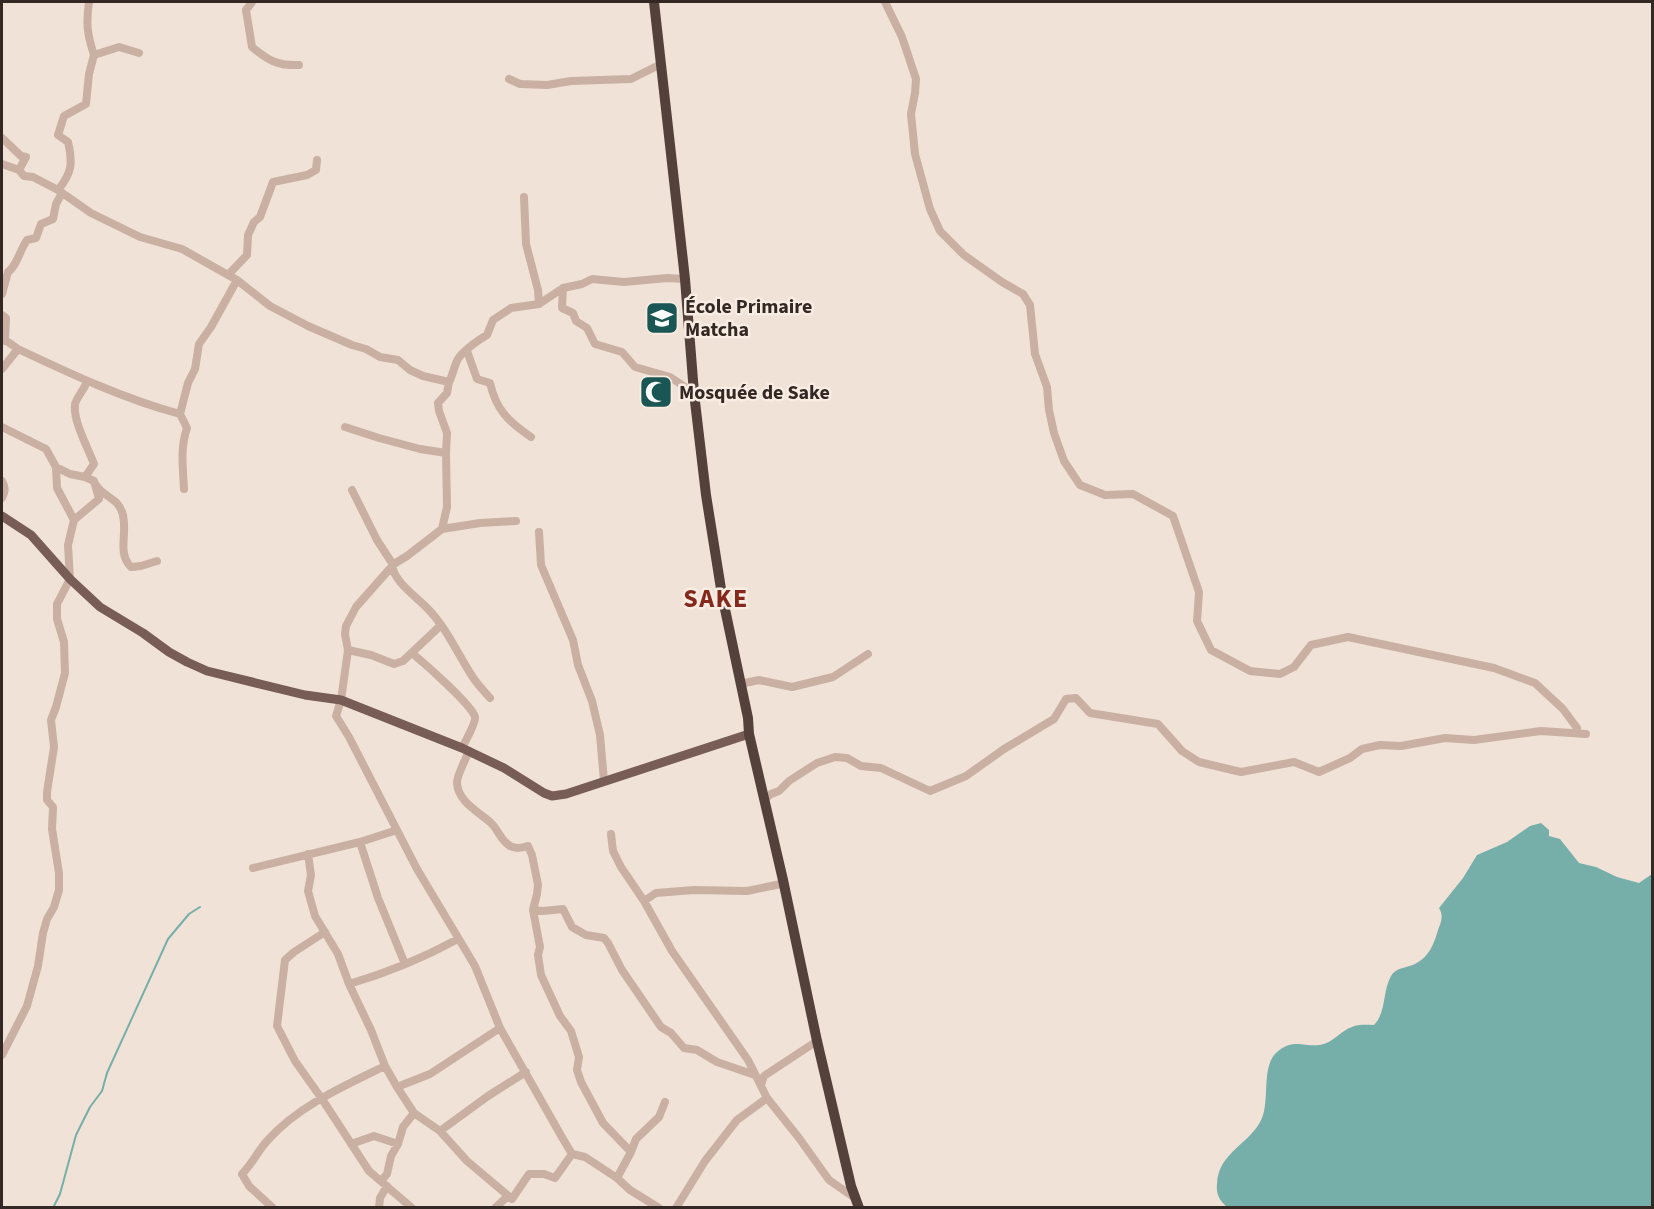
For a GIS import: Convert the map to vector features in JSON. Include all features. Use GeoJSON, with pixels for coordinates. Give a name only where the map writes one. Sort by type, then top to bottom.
{"type":"FeatureCollection","features":[{"type":"Feature","properties":{"kind":"highway"},"geometry":{"type":"LineString","coordinates":[[654,2],[685,279],[694,393],[706,495],[722,595],[748,718],[749,734],[817,1041],[857,1203]]}},
{"type":"Feature","properties":{"kind":"main road"},"geometry":{"type":"LineString","coordinates":[[2,516],[31,535],[70,579],[100,607],[169,652],[207,671],[305,696],[341,700],[466,749],[552,796],[566,794],[749,734]]}},
{"type":"Feature","properties":{"kind":"street"},"geometry":{"type":"LineString","coordinates":[[2,294],[8,272],[14,269],[20,250],[27,240],[36,238],[41,225],[53,219],[60,191],[71,170],[68,142],[58,135],[64,116],[86,104],[89,74],[94,55],[87,36],[89,2]]}},
{"type":"Feature","properties":{"kind":"street"},"geometry":{"type":"LineString","coordinates":[[252,2],[246,10],[252,47],[268,60],[288,66],[298,65]]}},
{"type":"Feature","properties":{"kind":"street"},"geometry":{"type":"LineString","coordinates":[[885,2],[902,38],[916,79],[912,114],[915,154],[934,220],[940,231],[963,255],[1023,294],[1030,305],[1035,354],[1047,387],[1054,433],[1064,461],[1080,485],[1105,495],[1133,495],[1173,516],[1199,592],[1197,621],[1211,650],[1250,671],[1280,674],[1294,667],[1311,645],[1348,637],[1494,668],[1535,683],[1563,709],[1577,728]]}},
{"type":"Feature","properties":{"kind":"street"},"geometry":{"type":"LineString","coordinates":[[94,55],[119,47],[139,53]]}},
{"type":"Feature","properties":{"kind":"street"},"geometry":{"type":"LineString","coordinates":[[509,80],[520,84],[547,85],[571,81],[631,79],[661,64]]}},
{"type":"Feature","properties":{"kind":"street"},"geometry":{"type":"LineString","coordinates":[[2,138],[26,158],[19,170]]}},
{"type":"Feature","properties":{"kind":"street"},"geometry":{"type":"LineString","coordinates":[[228,275],[247,255],[248,235],[254,222],[260,217],[273,182],[307,175],[316,170],[317,160]]}},
{"type":"Feature","properties":{"kind":"street"},"geometry":{"type":"LineString","coordinates":[[2,164],[60,191],[90,213],[140,237],[182,249],[237,280],[270,306],[308,326],[366,349],[380,357],[398,360],[410,370],[423,376],[449,382]]}},
{"type":"Feature","properties":{"kind":"street"},"geometry":{"type":"LineString","coordinates":[[524,197],[525,244],[538,290],[539,304]]}},
{"type":"Feature","properties":{"kind":"street"},"geometry":{"type":"LineString","coordinates":[[442,529],[447,507],[447,433],[438,403],[447,393],[459,356],[472,344],[487,335],[493,320],[511,308],[539,304],[563,288],[582,284],[592,279],[624,282],[667,278],[685,279]]}},
{"type":"Feature","properties":{"kind":"street"},"geometry":{"type":"LineString","coordinates":[[184,489],[182,456],[183,440],[187,428],[180,414],[188,383],[195,369],[199,344],[237,280]]}},
{"type":"Feature","properties":{"kind":"street"},"geometry":{"type":"LineString","coordinates":[[563,288],[562,309],[573,313],[576,321],[587,328],[595,344],[622,352],[635,367],[670,377],[694,393]]}},
{"type":"Feature","properties":{"kind":"street"},"geometry":{"type":"LineString","coordinates":[[2,315],[6,318],[3,340],[18,350],[146,405],[180,414]]}},
{"type":"Feature","properties":{"kind":"street"},"geometry":{"type":"LineString","coordinates":[[2,369],[18,350]]}},
{"type":"Feature","properties":{"kind":"street"},"geometry":{"type":"LineString","coordinates":[[467,351],[477,379],[490,383],[494,400],[513,424],[531,437]]}},
{"type":"Feature","properties":{"kind":"street"},"geometry":{"type":"LineString","coordinates":[[85,477],[94,464],[78,426],[74,402],[78,399],[87,381]]}},
{"type":"Feature","properties":{"kind":"street"},"geometry":{"type":"LineString","coordinates":[[2,427],[46,449],[56,467],[57,488],[74,520]]}},
{"type":"Feature","properties":{"kind":"street"},"geometry":{"type":"LineString","coordinates":[[345,427],[420,449],[446,453]]}},
{"type":"Feature","properties":{"kind":"street"},"geometry":{"type":"LineString","coordinates":[[56,467],[94,481],[100,492],[112,498],[122,510],[125,528],[123,543],[125,561],[131,567],[157,561]]}},
{"type":"Feature","properties":{"kind":"street"},"geometry":{"type":"LineString","coordinates":[[2,481],[5,492],[2,498]]}},
{"type":"Feature","properties":{"kind":"street"},"geometry":{"type":"LineString","coordinates":[[2,1055],[27,1006],[38,966],[43,933],[59,890],[59,873],[52,830],[53,807],[47,800],[54,747],[51,720],[65,673],[57,604],[70,579],[68,544],[74,520],[99,500],[94,481]]}},
{"type":"Feature","properties":{"kind":"street"},"geometry":{"type":"LineString","coordinates":[[352,490],[376,540],[406,589],[428,609],[454,644],[472,677],[490,698]]}},
{"type":"Feature","properties":{"kind":"street"},"geometry":{"type":"LineString","coordinates":[[516,521],[480,523],[442,529],[397,561],[368,592],[350,616],[346,626],[348,650],[341,700],[336,716],[350,737],[417,869],[476,966],[500,1028],[572,1154],[585,1157],[659,1208]]}},
{"type":"Feature","properties":{"kind":"street"},"geometry":{"type":"LineString","coordinates":[[539,532],[541,565],[573,640],[578,665],[592,701],[600,735],[603,782]]}},
{"type":"Feature","properties":{"kind":"street"},"geometry":{"type":"LineString","coordinates":[[348,650],[371,655],[394,664],[403,661],[440,626]]}},
{"type":"Feature","properties":{"kind":"street"},"geometry":{"type":"LineString","coordinates":[[412,653],[473,713],[475,722],[457,782],[461,795],[472,809],[494,826],[498,835],[508,845],[515,848],[528,846],[538,885],[533,910],[540,947],[538,955],[542,975],[560,1016],[571,1031],[579,1057],[577,1070],[581,1082],[603,1124],[631,1152]]}},
{"type":"Feature","properties":{"kind":"street"},"geometry":{"type":"LineString","coordinates":[[740,684],[759,680],[792,687],[833,677],[868,654]]}},
{"type":"Feature","properties":{"kind":"street"},"geometry":{"type":"LineString","coordinates":[[765,799],[818,763],[835,757],[847,758],[861,766],[880,768],[930,791],[966,776],[1004,749],[1054,719],[1066,699],[1070,698],[1076,698],[1090,713],[1158,724],[1182,751],[1200,762],[1240,772],[1294,762],[1319,772],[1350,758],[1362,749],[1380,745],[1401,746],[1445,738],[1474,740],[1541,731],[1586,734]]}},
{"type":"Feature","properties":{"kind":"street"},"geometry":{"type":"LineString","coordinates":[[253,868],[360,842],[397,830]]}},
{"type":"Feature","properties":{"kind":"street"},"geometry":{"type":"LineString","coordinates":[[611,834],[614,851],[621,867],[644,901],[672,951],[748,1060],[767,1098],[829,1180],[857,1203]]}},
{"type":"Feature","properties":{"kind":"street"},"geometry":{"type":"LineString","coordinates":[[360,842],[378,898],[405,964]]}},
{"type":"Feature","properties":{"kind":"street"},"geometry":{"type":"LineString","coordinates":[[308,854],[311,875],[308,891],[315,916],[338,954],[385,1066],[414,1113],[440,1131],[467,1161],[512,1199],[529,1174],[544,1174],[555,1178],[572,1154]]}},
{"type":"Feature","properties":{"kind":"street"},"geometry":{"type":"LineString","coordinates":[[644,901],[657,893],[694,890],[747,891],[781,884],[783,880]]}},
{"type":"Feature","properties":{"kind":"street"},"geometry":{"type":"LineString","coordinates":[[533,910],[563,909],[572,927],[586,935],[604,938],[622,970],[661,1027],[671,1033],[684,1048],[697,1050],[717,1062],[755,1074]]}},
{"type":"Feature","properties":{"kind":"street"},"geometry":{"type":"LineString","coordinates":[[325,932],[285,960],[277,1026],[295,1061],[369,1171],[412,1208]]}},
{"type":"Feature","properties":{"kind":"street"},"geometry":{"type":"LineString","coordinates":[[349,984],[385,973],[458,939]]}},
{"type":"Feature","properties":{"kind":"street"},"geometry":{"type":"LineString","coordinates":[[397,1087],[430,1074],[500,1028]]}},
{"type":"Feature","properties":{"kind":"street"},"geometry":{"type":"LineString","coordinates":[[760,1085],[764,1076],[817,1041]]}},
{"type":"Feature","properties":{"kind":"street"},"geometry":{"type":"LineString","coordinates":[[273,1208],[249,1186],[242,1174],[267,1141],[292,1119],[339,1088],[385,1066]]}},
{"type":"Feature","properties":{"kind":"street"},"geometry":{"type":"LineString","coordinates":[[440,1131],[526,1072]]}},
{"type":"Feature","properties":{"kind":"street"},"geometry":{"type":"LineString","coordinates":[[676,1208],[705,1161],[737,1120],[767,1098]]}},
{"type":"Feature","properties":{"kind":"street"},"geometry":{"type":"LineString","coordinates":[[617,1178],[636,1138],[659,1117],[665,1102]]}},
{"type":"Feature","properties":{"kind":"street"},"geometry":{"type":"LineString","coordinates":[[379,1208],[391,1156],[398,1144],[403,1127],[414,1113]]}},
{"type":"Feature","properties":{"kind":"street"},"geometry":{"type":"LineString","coordinates":[[351,1144],[374,1136],[398,1144]]}},
{"type":"Feature","properties":{"kind":"street"},"geometry":{"type":"LineString","coordinates":[[495,1208],[508,1196]]}},
{"type":"Feature","properties":{"kind":"water"},"geometry":{"type":"Polygon","coordinates":[[[1541,823],[1549,830],[1549,836],[1560,839],[1579,863],[1639,883],[1652,874],[1652,1207],[1227,1207],[1218,1194],[1219,1173],[1229,1156],[1257,1127],[1262,1118],[1267,1074],[1272,1058],[1288,1045],[1325,1044],[1354,1026],[1374,1025],[1381,1014],[1391,976],[1399,969],[1420,961],[1427,954],[1433,945],[1441,922],[1439,908],[1463,878],[1477,855],[1507,842],[1530,826],[1541,823]]]}},
{"type":"Feature","properties":{"kind":"waterway"},"geometry":{"type":"LineString","coordinates":[[53,1208],[60,1194],[76,1135],[90,1107],[102,1091],[107,1073],[168,939],[189,914],[200,907]]}},
{"type":"Feature","properties":{"kind":"place","name":"École Primaire Matcha"},"geometry":{"type":"Point","coordinates":[662,318]}},
{"type":"Feature","properties":{"kind":"place","name":"Mosquée de Sake"},"geometry":{"type":"Point","coordinates":[656,392]}},
{"type":"Feature","properties":{"kind":"district","name":"SAKE"},"geometry":{"type":"Point","coordinates":[716,598]}}]}
